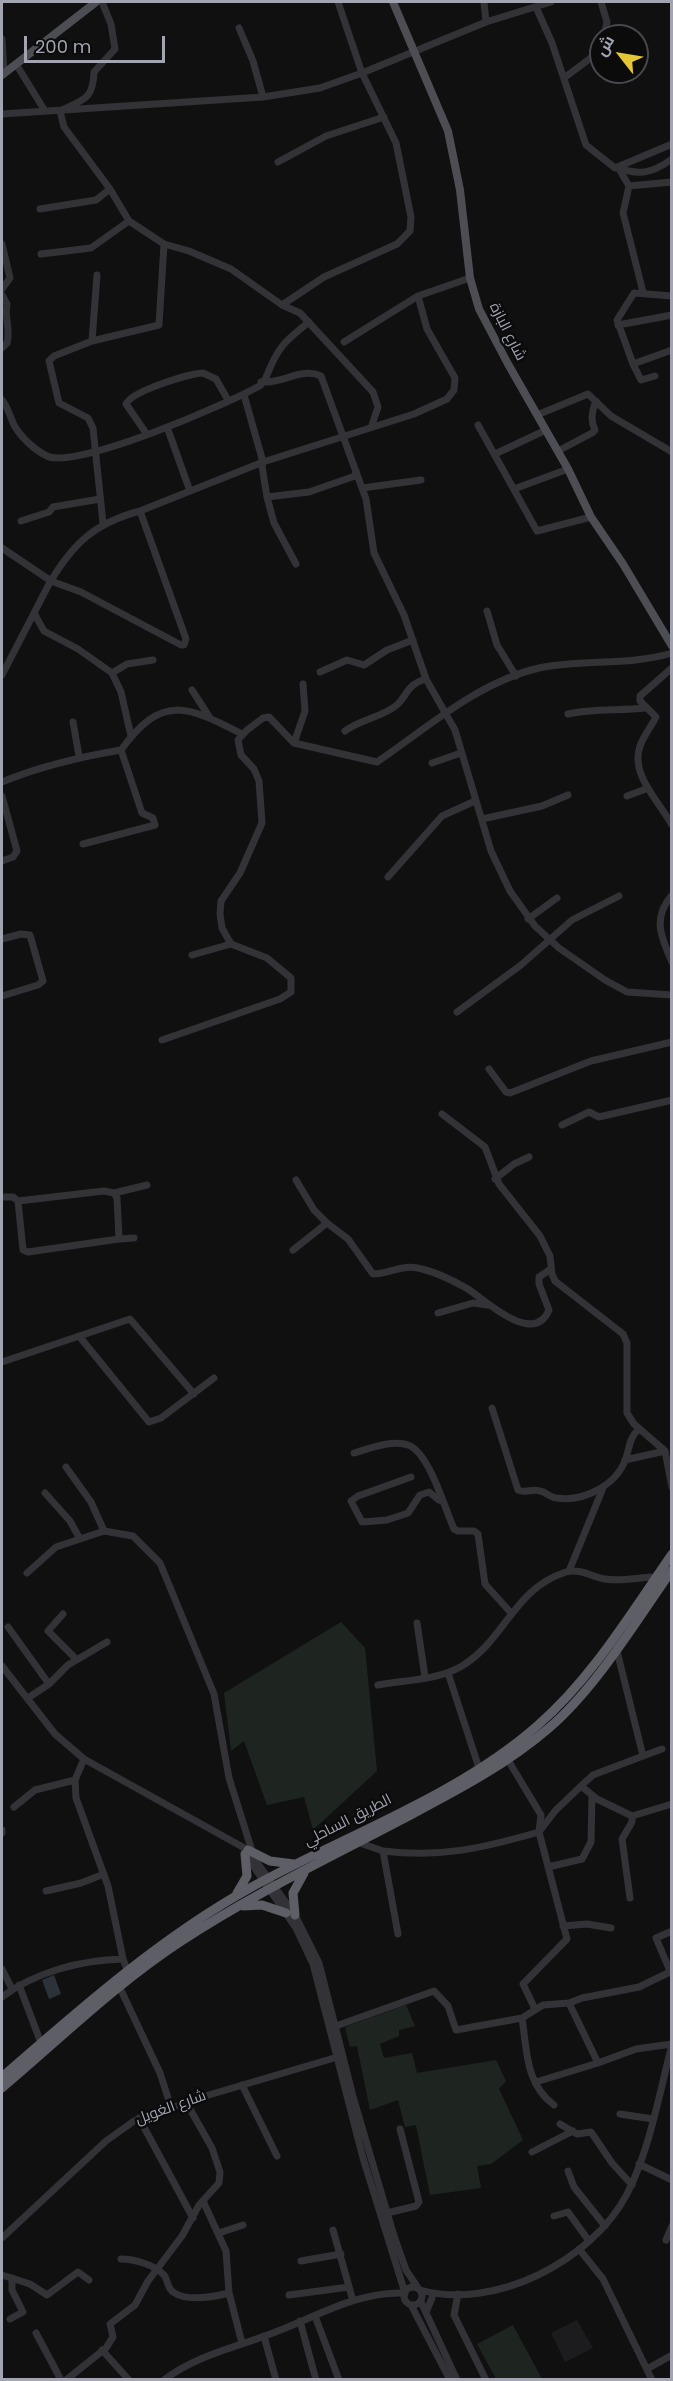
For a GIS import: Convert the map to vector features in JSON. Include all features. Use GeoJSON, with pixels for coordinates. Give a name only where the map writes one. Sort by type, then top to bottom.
{"type":"FeatureCollection","features":[{"type":"Feature","properties":{"kind":"highway","name":"الطريق الساحلي"},"geometry":{"type":"LineString","coordinates":[[2,2077],[174,1936],[266,1879],[479,1768],[538,1725],[590,1669],[672,1554]]}},
{"type":"Feature","properties":{"kind":"highway","name":"الطريق الساحلي"},"geometry":{"type":"LineString","coordinates":[[2,2088],[120,1988],[180,1942],[273,1888],[460,1789],[508,1760],[551,1727],[584,1690],[671,1572]]}},
{"type":"Feature","properties":{"kind":"highway"},"geometry":{"type":"LineString","coordinates":[[232,1898],[247,1876],[249,1853],[276,1862],[296,1863]]}},
{"type":"Feature","properties":{"kind":"highway"},"geometry":{"type":"LineString","coordinates":[[235,1909],[262,1905],[291,1914],[293,1893],[299,1879],[309,1869]]}},
{"type":"Feature","properties":{"kind":"main road"},"geometry":{"type":"LineString","coordinates":[[3,74],[96,2]]}},
{"type":"Feature","properties":{"kind":"main road","name":"شارع البازة"},"geometry":{"type":"LineString","coordinates":[[393,2],[448,131],[454,152],[470,278],[487,326],[568,469],[591,517],[670,640]]}},
{"type":"Feature","properties":{"kind":"street"},"geometry":{"type":"LineString","coordinates":[[60,111],[91,93],[94,85],[94,72],[115,49],[111,24],[102,2]]}},
{"type":"Feature","properties":{"kind":"street"},"geometry":{"type":"LineString","coordinates":[[282,305],[324,277],[397,244],[410,231],[411,218],[401,160],[384,117],[362,73],[338,2]]}},
{"type":"Feature","properties":{"kind":"street"},"geometry":{"type":"LineString","coordinates":[[484,2],[486,22]]}},
{"type":"Feature","properties":{"kind":"street"},"geometry":{"type":"LineString","coordinates":[[2,114],[263,97],[320,88],[486,22],[551,2]]}},
{"type":"Feature","properties":{"kind":"street"},"geometry":{"type":"LineString","coordinates":[[601,2],[607,24]]}},
{"type":"Feature","properties":{"kind":"street"},"geometry":{"type":"LineString","coordinates":[[536,7],[564,78],[586,145],[610,166],[636,174],[651,171],[672,159]]}},
{"type":"Feature","properties":{"kind":"street"},"geometry":{"type":"LineString","coordinates":[[239,28],[253,62],[263,97]]}},
{"type":"Feature","properties":{"kind":"street"},"geometry":{"type":"LineString","coordinates":[[2,39],[3,74]]}},
{"type":"Feature","properties":{"kind":"street"},"geometry":{"type":"LineString","coordinates":[[564,78],[589,59]]}},
{"type":"Feature","properties":{"kind":"street"},"geometry":{"type":"LineString","coordinates":[[16,64],[45,111]]}},
{"type":"Feature","properties":{"kind":"street"},"geometry":{"type":"LineString","coordinates":[[60,111],[64,127],[110,189],[129,221],[164,244],[189,251],[231,268],[282,305],[300,313],[373,392],[378,407],[372,425]]}},
{"type":"Feature","properties":{"kind":"street"},"geometry":{"type":"LineString","coordinates":[[278,162],[326,136],[384,117]]}},
{"type":"Feature","properties":{"kind":"street"},"geometry":{"type":"LineString","coordinates":[[618,167],[672,144]]}},
{"type":"Feature","properties":{"kind":"street"},"geometry":{"type":"LineString","coordinates":[[618,167],[628,186],[623,213],[643,292]]}},
{"type":"Feature","properties":{"kind":"street"},"geometry":{"type":"LineString","coordinates":[[628,186],[672,182]]}},
{"type":"Feature","properties":{"kind":"street"},"geometry":{"type":"LineString","coordinates":[[40,209],[96,200],[110,189]]}},
{"type":"Feature","properties":{"kind":"street"},"geometry":{"type":"LineString","coordinates":[[41,254],[91,248],[129,221]]}},
{"type":"Feature","properties":{"kind":"street"},"geometry":{"type":"LineString","coordinates":[[2,244],[10,278],[2,289]]}},
{"type":"Feature","properties":{"kind":"street"},"geometry":{"type":"LineString","coordinates":[[103,523],[91,422],[62,406],[57,399],[49,364],[54,356],[92,341],[159,325],[164,244]]}},
{"type":"Feature","properties":{"kind":"street"},"geometry":{"type":"LineString","coordinates":[[92,341],[97,275]]}},
{"type":"Feature","properties":{"kind":"street"},"geometry":{"type":"LineString","coordinates":[[344,342],[418,296],[470,278]]}},
{"type":"Feature","properties":{"kind":"street"},"geometry":{"type":"LineString","coordinates":[[655,376],[641,380],[618,325],[619,316],[631,297],[643,292],[672,296]]}},
{"type":"Feature","properties":{"kind":"street"},"geometry":{"type":"LineString","coordinates":[[2,295],[7,304],[5,312],[9,333],[7,343],[2,348]]}},
{"type":"Feature","properties":{"kind":"street"},"geometry":{"type":"LineString","coordinates":[[2,675],[51,581],[79,544],[103,523],[140,511],[263,462],[372,425],[414,414],[447,399],[455,385],[451,369],[427,329],[418,296]]}},
{"type":"Feature","properties":{"kind":"street"},"geometry":{"type":"LineString","coordinates":[[618,325],[672,315]]}},
{"type":"Feature","properties":{"kind":"street"},"geometry":{"type":"LineString","coordinates":[[261,382],[267,377],[270,364],[281,346],[309,322]]}},
{"type":"Feature","properties":{"kind":"street"},"geometry":{"type":"LineString","coordinates":[[633,364],[672,350]]}},
{"type":"Feature","properties":{"kind":"street"},"geometry":{"type":"LineString","coordinates":[[261,382],[274,383],[306,372],[321,376],[366,499],[374,553],[404,615],[426,679],[447,713],[491,851],[503,879],[528,919],[549,939],[605,980],[627,992],[672,995]]}},
{"type":"Feature","properties":{"kind":"street"},"geometry":{"type":"LineString","coordinates":[[146,433],[126,404],[129,398],[144,391],[203,373],[216,379],[228,400]]}},
{"type":"Feature","properties":{"kind":"street"},"geometry":{"type":"LineString","coordinates":[[2,400],[23,437],[47,456],[61,458],[96,452],[167,427],[244,395],[264,383],[261,382]]}},
{"type":"Feature","properties":{"kind":"street"},"geometry":{"type":"LineString","coordinates":[[537,415],[588,394],[611,416],[672,452]]}},
{"type":"Feature","properties":{"kind":"street"},"geometry":{"type":"LineString","coordinates":[[244,395],[263,462],[262,477],[274,523],[296,564]]}},
{"type":"Feature","properties":{"kind":"street"},"geometry":{"type":"LineString","coordinates":[[558,452],[595,430],[592,424],[592,411],[596,401]]}},
{"type":"Feature","properties":{"kind":"street"},"geometry":{"type":"LineString","coordinates":[[478,425],[537,531],[591,517]]}},
{"type":"Feature","properties":{"kind":"street"},"geometry":{"type":"LineString","coordinates":[[167,427],[190,491]]}},
{"type":"Feature","properties":{"kind":"street"},"geometry":{"type":"LineString","coordinates":[[495,454],[546,430]]}},
{"type":"Feature","properties":{"kind":"street"},"geometry":{"type":"LineString","coordinates":[[514,489],[568,469]]}},
{"type":"Feature","properties":{"kind":"street"},"geometry":{"type":"LineString","coordinates":[[267,497],[326,487],[355,476],[356,471]]}},
{"type":"Feature","properties":{"kind":"street"},"geometry":{"type":"LineString","coordinates":[[362,488],[421,480]]}},
{"type":"Feature","properties":{"kind":"street"},"geometry":{"type":"LineString","coordinates":[[21,521],[49,512],[53,507],[100,499]]}},
{"type":"Feature","properties":{"kind":"street"},"geometry":{"type":"LineString","coordinates":[[2,548],[51,581],[81,592],[184,645],[186,639],[140,511]]}},
{"type":"Feature","properties":{"kind":"street"},"geometry":{"type":"LineString","coordinates":[[487,611],[497,645],[516,676]]}},
{"type":"Feature","properties":{"kind":"street"},"geometry":{"type":"LineString","coordinates":[[34,613],[44,631],[78,649],[112,673],[121,692],[131,736]]}},
{"type":"Feature","properties":{"kind":"street"},"geometry":{"type":"LineString","coordinates":[[320,672],[347,660],[364,666],[387,650],[413,640]]}},
{"type":"Feature","properties":{"kind":"street"},"geometry":{"type":"LineString","coordinates":[[231,944],[222,928],[221,901],[240,873],[262,823],[259,781],[238,747],[242,734],[262,718],[269,717],[294,743],[377,762],[447,713],[516,676],[553,666],[643,659],[672,653]]}},
{"type":"Feature","properties":{"kind":"street"},"geometry":{"type":"LineString","coordinates":[[112,673],[127,664],[153,660]]}},
{"type":"Feature","properties":{"kind":"street"},"geometry":{"type":"LineString","coordinates":[[672,668],[642,691],[640,701],[656,717],[640,744],[637,758],[646,789],[672,825]]}},
{"type":"Feature","properties":{"kind":"street"},"geometry":{"type":"LineString","coordinates":[[345,730],[356,722],[396,705],[408,687],[426,679]]}},
{"type":"Feature","properties":{"kind":"street"},"geometry":{"type":"LineString","coordinates":[[294,743],[305,711],[303,684]]}},
{"type":"Feature","properties":{"kind":"street"},"geometry":{"type":"LineString","coordinates":[[192,690],[210,718]]}},
{"type":"Feature","properties":{"kind":"street"},"geometry":{"type":"LineString","coordinates":[[568,714],[584,710],[617,712],[645,708]]}},
{"type":"Feature","properties":{"kind":"street"},"geometry":{"type":"LineString","coordinates":[[2,782],[30,770],[79,756],[121,750],[131,736],[150,719],[172,709],[183,709],[210,718],[242,734]]}},
{"type":"Feature","properties":{"kind":"street"},"geometry":{"type":"LineString","coordinates":[[73,722],[79,756]]}},
{"type":"Feature","properties":{"kind":"street"},"geometry":{"type":"LineString","coordinates":[[83,844],[155,825],[153,818],[142,813],[121,750]]}},
{"type":"Feature","properties":{"kind":"street"},"geometry":{"type":"LineString","coordinates":[[432,763],[461,753]]}},
{"type":"Feature","properties":{"kind":"street"},"geometry":{"type":"LineString","coordinates":[[627,796],[646,789]]}},
{"type":"Feature","properties":{"kind":"street"},"geometry":{"type":"LineString","coordinates":[[482,819],[542,806],[568,795]]}},
{"type":"Feature","properties":{"kind":"street"},"geometry":{"type":"LineString","coordinates":[[2,796],[17,851],[13,857],[2,861]]}},
{"type":"Feature","properties":{"kind":"street"},"geometry":{"type":"LineString","coordinates":[[388,876],[442,816],[475,801]]}},
{"type":"Feature","properties":{"kind":"street"},"geometry":{"type":"LineString","coordinates":[[672,895],[662,907],[659,922],[672,962]]}},
{"type":"Feature","properties":{"kind":"street"},"geometry":{"type":"LineString","coordinates":[[457,1012],[521,965],[572,920],[619,896]]}},
{"type":"Feature","properties":{"kind":"street"},"geometry":{"type":"LineString","coordinates":[[528,919],[557,898]]}},
{"type":"Feature","properties":{"kind":"street"},"geometry":{"type":"LineString","coordinates":[[2,939],[21,933],[30,935],[43,981],[38,985],[2,996]]}},
{"type":"Feature","properties":{"kind":"street"},"geometry":{"type":"LineString","coordinates":[[162,1040],[280,999],[291,992],[291,978],[286,973],[267,958],[231,944],[192,955]]}},
{"type":"Feature","properties":{"kind":"street"},"geometry":{"type":"LineString","coordinates":[[489,1069],[506,1092],[510,1093],[591,1061],[672,1042]]}},
{"type":"Feature","properties":{"kind":"street"},"geometry":{"type":"LineString","coordinates":[[562,1125],[589,1112],[599,1117],[672,1100]]}},
{"type":"Feature","properties":{"kind":"street"},"geometry":{"type":"LineString","coordinates":[[442,1114],[484,1147],[495,1179],[540,1236],[550,1256],[555,1281],[623,1334],[627,1343],[627,1413],[639,1428],[665,1451],[672,1487]]}},
{"type":"Feature","properties":{"kind":"street"},"geometry":{"type":"LineString","coordinates":[[495,1179],[514,1164],[529,1157]]}},
{"type":"Feature","properties":{"kind":"street"},"geometry":{"type":"LineString","coordinates":[[296,1180],[314,1209],[327,1223],[348,1239],[373,1274],[401,1267],[422,1269],[466,1288],[490,1306],[519,1322],[541,1320],[549,1310],[539,1284],[539,1277],[551,1269]]}},
{"type":"Feature","properties":{"kind":"street"},"geometry":{"type":"LineString","coordinates":[[2,1197],[13,1197],[18,1201],[104,1191],[114,1193],[147,1185]]}},
{"type":"Feature","properties":{"kind":"street"},"geometry":{"type":"LineString","coordinates":[[114,1193],[117,1198],[119,1239]]}},
{"type":"Feature","properties":{"kind":"street"},"geometry":{"type":"LineString","coordinates":[[18,1201],[23,1250],[28,1252],[134,1238]]}},
{"type":"Feature","properties":{"kind":"street"},"geometry":{"type":"LineString","coordinates":[[293,1250],[327,1223]]}},
{"type":"Feature","properties":{"kind":"street"},"geometry":{"type":"LineString","coordinates":[[438,1313],[473,1303],[490,1306]]}},
{"type":"Feature","properties":{"kind":"street"},"geometry":{"type":"LineString","coordinates":[[2,1362],[130,1319],[194,1394]]}},
{"type":"Feature","properties":{"kind":"street"},"geometry":{"type":"LineString","coordinates":[[79,1336],[149,1422],[161,1418],[214,1378]]}},
{"type":"Feature","properties":{"kind":"street"},"geometry":{"type":"LineString","coordinates":[[492,1408],[519,1491],[540,1491],[554,1498],[568,1499],[594,1493],[603,1487],[625,1460],[630,1440],[639,1428]]}},
{"type":"Feature","properties":{"kind":"street"},"geometry":{"type":"LineString","coordinates":[[354,1453],[385,1446],[408,1445],[422,1455],[456,1531],[474,1531],[478,1534],[485,1584],[511,1613]]}},
{"type":"Feature","properties":{"kind":"street"},"geometry":{"type":"LineString","coordinates":[[625,1460],[665,1451]]}},
{"type":"Feature","properties":{"kind":"street"},"geometry":{"type":"LineString","coordinates":[[66,1467],[91,1502],[104,1531]]}},
{"type":"Feature","properties":{"kind":"street"},"geometry":{"type":"LineString","coordinates":[[411,1477],[358,1496],[351,1501],[355,1513],[362,1522],[400,1517],[408,1513],[420,1495],[429,1492],[443,1504]]}},
{"type":"Feature","properties":{"kind":"street"},"geometry":{"type":"LineString","coordinates":[[569,1571],[603,1487]]}},
{"type":"Feature","properties":{"kind":"street"},"geometry":{"type":"LineString","coordinates":[[45,1493],[70,1521],[80,1539]]}},
{"type":"Feature","properties":{"kind":"street"},"geometry":{"type":"LineString","coordinates":[[27,1573],[56,1547],[104,1531],[133,1536],[160,1563],[214,1694],[229,1778],[249,1853]]}},
{"type":"Feature","properties":{"kind":"street"},"geometry":{"type":"LineString","coordinates":[[378,1685],[448,1673],[473,1657],[500,1631],[511,1613],[531,1589],[569,1571],[618,1580],[656,1577]]}},
{"type":"Feature","properties":{"kind":"street"},"geometry":{"type":"LineString","coordinates":[[671,1572],[668,1585],[672,1587]]}},
{"type":"Feature","properties":{"kind":"street"},"geometry":{"type":"LineString","coordinates":[[63,1614],[48,1631],[76,1659]]}},
{"type":"Feature","properties":{"kind":"street"},"geometry":{"type":"LineString","coordinates":[[417,1623],[425,1677]]}},
{"type":"Feature","properties":{"kind":"street"},"geometry":{"type":"LineString","coordinates":[[8,1627],[49,1684]]}},
{"type":"Feature","properties":{"kind":"street"},"geometry":{"type":"LineString","coordinates":[[28,1698],[49,1684],[76,1659],[107,1642]]}},
{"type":"Feature","properties":{"kind":"street"},"geometry":{"type":"LineString","coordinates":[[616,1647],[643,1756]]}},
{"type":"Feature","properties":{"kind":"street"},"geometry":{"type":"LineString","coordinates":[[2,1666],[55,1734],[84,1759],[235,1841],[249,1853],[291,1914],[319,1963],[336,2026],[341,2070],[363,2158],[403,2282],[405,2298],[450,2379]]}},
{"type":"Feature","properties":{"kind":"street"},"geometry":{"type":"LineString","coordinates":[[448,1673],[479,1768]]}},
{"type":"Feature","properties":{"kind":"street"},"geometry":{"type":"LineString","coordinates":[[360,1843],[383,1851],[418,1855],[462,1852],[539,1832],[555,1811],[593,1775],[662,1749]]}},
{"type":"Feature","properties":{"kind":"street"},"geometry":{"type":"LineString","coordinates":[[84,1759],[75,1780],[76,1798],[104,1874],[128,1972]]}},
{"type":"Feature","properties":{"kind":"street"},"geometry":{"type":"LineString","coordinates":[[508,1760],[541,1815],[539,1832],[566,1942],[553,1951],[523,1984],[535,2009]]}},
{"type":"Feature","properties":{"kind":"street"},"geometry":{"type":"LineString","coordinates":[[14,1807],[35,1790],[75,1780]]}},
{"type":"Feature","properties":{"kind":"street"},"geometry":{"type":"LineString","coordinates":[[581,1786],[592,1796],[632,1815],[672,1804]]}},
{"type":"Feature","properties":{"kind":"street"},"geometry":{"type":"LineString","coordinates":[[548,1867],[582,1859],[591,1842],[592,1796]]}},
{"type":"Feature","properties":{"kind":"street"},"geometry":{"type":"LineString","coordinates":[[630,1898],[622,1839],[632,1822],[632,1815]]}},
{"type":"Feature","properties":{"kind":"street"},"geometry":{"type":"LineString","coordinates":[[383,1851],[398,1934]]}},
{"type":"Feature","properties":{"kind":"street"},"geometry":{"type":"LineString","coordinates":[[46,1891],[81,1883],[104,1874]]}},
{"type":"Feature","properties":{"kind":"street"},"geometry":{"type":"LineString","coordinates":[[291,1914],[313,1964],[335,2048],[340,2056],[387,2213],[411,2280],[419,2289],[421,2301],[457,2379]]}},
{"type":"Feature","properties":{"kind":"street"},"geometry":{"type":"LineString","coordinates":[[563,1926],[587,1924],[611,1928]]}},
{"type":"Feature","properties":{"kind":"street"},"geometry":{"type":"LineString","coordinates":[[336,2026],[434,1991],[448,2006],[456,2030],[522,2018],[548,2004],[569,2004],[582,1998],[639,1987],[671,1971],[656,1938],[672,1931]]}},
{"type":"Feature","properties":{"kind":"street"},"geometry":{"type":"LineString","coordinates":[[2,1997],[16,1987],[69,1967],[123,1959]]}},
{"type":"Feature","properties":{"kind":"street"},"geometry":{"type":"LineString","coordinates":[[2,1970],[16,1987],[41,2043]]}},
{"type":"Feature","properties":{"kind":"street"},"geometry":{"type":"LineString","coordinates":[[120,1988],[160,2073],[171,2107]]}},
{"type":"Feature","properties":{"kind":"street"},"geometry":{"type":"LineString","coordinates":[[569,2004],[598,2063]]}},
{"type":"Feature","properties":{"kind":"street"},"geometry":{"type":"LineString","coordinates":[[522,2018],[526,2062],[536,2082],[554,2105]]}},
{"type":"Feature","properties":{"kind":"street"},"geometry":{"type":"LineString","coordinates":[[164,2379],[190,2363],[362,2298],[405,2298],[421,2301],[432,2295],[502,2289],[525,2282],[579,2249],[605,2226],[632,2185],[672,2044],[636,2049],[536,2082]]}},
{"type":"Feature","properties":{"kind":"street"},"geometry":{"type":"LineString","coordinates":[[335,2048],[327,2060],[341,2070]]}},
{"type":"Feature","properties":{"kind":"street","name":"شارع الغويل"},"geometry":{"type":"LineString","coordinates":[[2,2238],[106,2141],[139,2118],[340,2056]]}},
{"type":"Feature","properties":{"kind":"street"},"geometry":{"type":"LineString","coordinates":[[242,2085],[277,2156]]}},
{"type":"Feature","properties":{"kind":"street"},"geometry":{"type":"LineString","coordinates":[[36,2333],[64,2379],[102,2350],[113,2337],[109,2325],[135,2305],[203,2200],[219,2183],[220,2172],[212,2148],[186,2102]]}},
{"type":"Feature","properties":{"kind":"street"},"geometry":{"type":"LineString","coordinates":[[620,2114],[652,2119]]}},
{"type":"Feature","properties":{"kind":"street"},"geometry":{"type":"LineString","coordinates":[[139,2118],[193,2218]]}},
{"type":"Feature","properties":{"kind":"street"},"geometry":{"type":"LineString","coordinates":[[560,2124],[579,2134],[591,2132],[612,2163],[632,2185]]}},
{"type":"Feature","properties":{"kind":"street"},"geometry":{"type":"LineString","coordinates":[[387,2213],[416,2206],[419,2202],[400,2129]]}},
{"type":"Feature","properties":{"kind":"street"},"geometry":{"type":"LineString","coordinates":[[532,2152],[573,2131]]}},
{"type":"Feature","properties":{"kind":"street"},"geometry":{"type":"LineString","coordinates":[[639,2164],[672,2180]]}},
{"type":"Feature","properties":{"kind":"street"},"geometry":{"type":"LineString","coordinates":[[568,2171],[574,2187],[605,2226]]}},
{"type":"Feature","properties":{"kind":"street"},"geometry":{"type":"LineString","coordinates":[[203,2200],[226,2251],[229,2293],[242,2343]]}},
{"type":"Feature","properties":{"kind":"street"},"geometry":{"type":"LineString","coordinates":[[554,2216],[568,2212],[589,2241]]}},
{"type":"Feature","properties":{"kind":"street"},"geometry":{"type":"LineString","coordinates":[[219,2233],[243,2225]]}},
{"type":"Feature","properties":{"kind":"street"},"geometry":{"type":"LineString","coordinates":[[666,2240],[672,2226]]}},
{"type":"Feature","properties":{"kind":"street"},"geometry":{"type":"LineString","coordinates":[[333,2230],[353,2301]]}},
{"type":"Feature","properties":{"kind":"street"},"geometry":{"type":"LineString","coordinates":[[579,2249],[603,2279],[652,2379]]}},
{"type":"Feature","properties":{"kind":"street"},"geometry":{"type":"LineString","coordinates":[[301,2261],[341,2254]]}},
{"type":"Feature","properties":{"kind":"street"},"geometry":{"type":"LineString","coordinates":[[121,2259],[132,2259],[156,2270],[164,2276],[170,2289],[179,2294],[205,2297],[229,2293]]}},
{"type":"Feature","properties":{"kind":"street"},"geometry":{"type":"LineString","coordinates":[[2,2275],[30,2284],[47,2295],[78,2272],[89,2280]]}},
{"type":"Feature","properties":{"kind":"street"},"geometry":{"type":"LineString","coordinates":[[10,2319],[23,2312],[12,2290],[12,2278]]}},
{"type":"Feature","properties":{"kind":"street"},"geometry":{"type":"LineString","coordinates":[[411,2280],[432,2295]]}},
{"type":"Feature","properties":{"kind":"street"},"geometry":{"type":"LineString","coordinates":[[289,2295],[349,2287]]}},
{"type":"Feature","properties":{"kind":"street"},"geometry":{"type":"LineString","coordinates":[[405,2298],[410,2288],[432,2295]]}},
{"type":"Feature","properties":{"kind":"street"},"geometry":{"type":"LineString","coordinates":[[455,2294],[454,2315],[486,2379]]}},
{"type":"Feature","properties":{"kind":"street"},"geometry":{"type":"LineString","coordinates":[[426,2312],[432,2295]]}},
{"type":"Feature","properties":{"kind":"street"},"geometry":{"type":"LineString","coordinates":[[315,2316],[339,2379]]}},
{"type":"Feature","properties":{"kind":"street"},"geometry":{"type":"LineString","coordinates":[[300,2321],[316,2379]]}},
{"type":"Feature","properties":{"kind":"street"},"geometry":{"type":"LineString","coordinates":[[264,2336],[276,2379]]}},
{"type":"Feature","properties":{"kind":"street"},"geometry":{"type":"LineString","coordinates":[[102,2350],[129,2379]]}},
{"type":"Feature","properties":{"kind":"street"},"geometry":{"type":"LineString","coordinates":[[647,2369],[672,2355]]}},
{"type":"Feature","properties":{"kind":"shaded area"},"geometry":{"type":"Polygon","coordinates":[[[341,1622],[365,1648],[377,1771],[313,1830],[304,1797],[267,1805],[244,1741],[231,1751],[224,1693],[341,1622]]]}},
{"type":"Feature","properties":{"kind":"shaded area"},"geometry":{"type":"Polygon","coordinates":[[[54,1975],[61,1994],[49,1999],[42,1980],[54,1975]]]}},
{"type":"Feature","properties":{"kind":"shaded area"},"geometry":{"type":"Polygon","coordinates":[[[406,2005],[415,2026],[399,2030],[399,2036],[380,2044],[384,2058],[412,2053],[417,2073],[496,2060],[506,2081],[499,2089],[523,2140],[491,2164],[477,2166],[481,2188],[430,2195],[416,2125],[405,2127],[398,2100],[370,2110],[357,2046],[350,2047],[345,2027],[406,2005]]]}},
{"type":"Feature","properties":{"kind":"shaded area"},"geometry":{"type":"Polygon","coordinates":[[[577,2320],[593,2348],[565,2362],[551,2333],[577,2320]]]}},
{"type":"Feature","properties":{"kind":"shaded area"},"geometry":{"type":"Polygon","coordinates":[[[513,2325],[542,2379],[496,2379],[477,2344],[513,2325]]]}}]}
